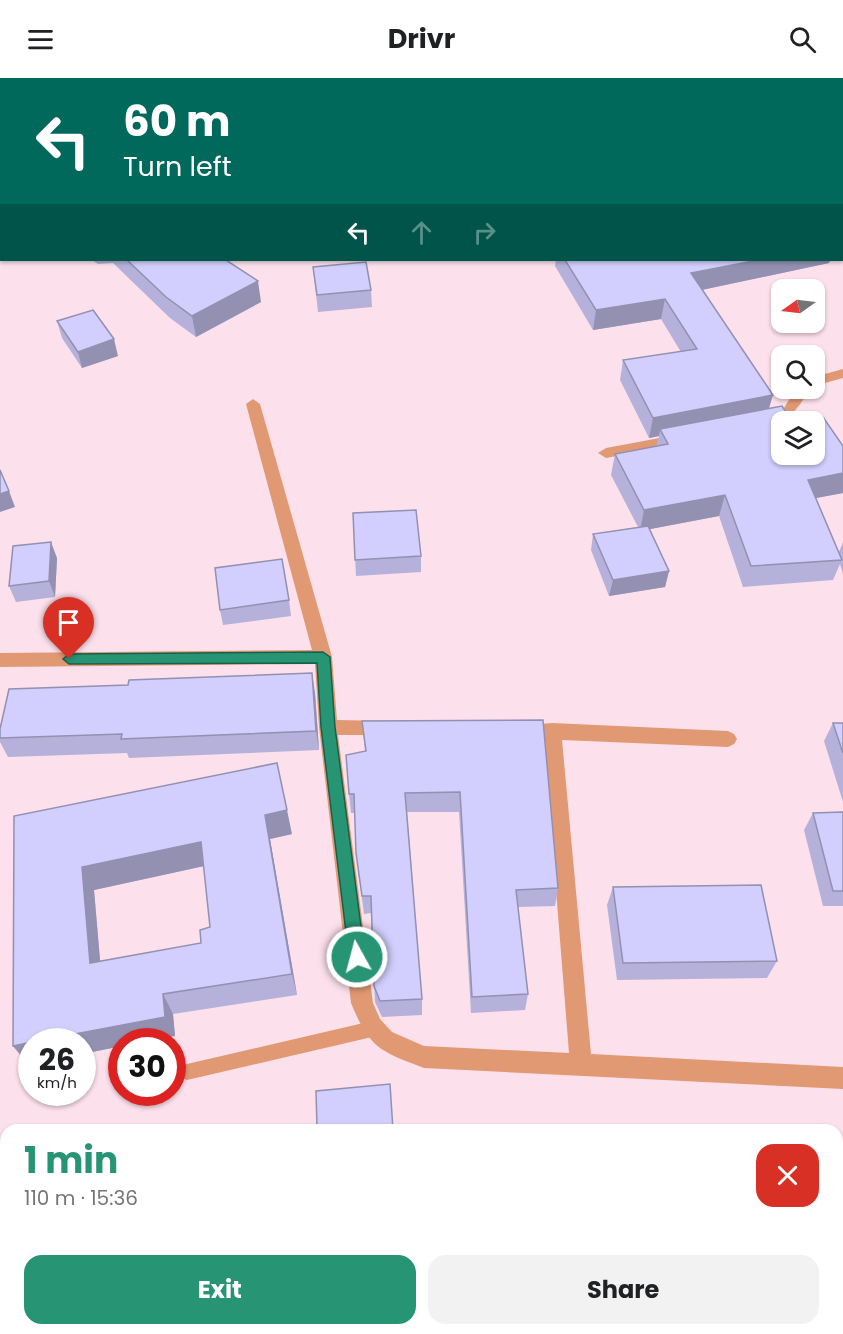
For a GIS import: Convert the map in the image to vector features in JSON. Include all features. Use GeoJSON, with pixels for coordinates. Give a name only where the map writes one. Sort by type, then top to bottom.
{"type":"FeatureCollection","features":[{"type":"Feature","properties":{"kind":"street"},"geometry":{"type":"LineString","coordinates":[[825,379],[843,373]]}},
{"type":"Feature","properties":{"kind":"street"},"geometry":{"type":"LineString","coordinates":[[743,428],[766,424],[789,411],[797,399]]}},
{"type":"Feature","properties":{"kind":"street"},"geometry":{"type":"LineString","coordinates":[[253,404],[323,657],[328,727],[362,1002],[372,1029],[386,1042],[424,1057],[843,1078]]}},
{"type":"Feature","properties":{"kind":"street"},"geometry":{"type":"LineString","coordinates":[[606,453],[698,436]]}},
{"type":"Feature","properties":{"kind":"street"},"geometry":{"type":"LineString","coordinates":[[0,660],[323,657]]}},
{"type":"Feature","properties":{"kind":"street"},"geometry":{"type":"LineString","coordinates":[[328,727],[411,729]]}},
{"type":"Feature","properties":{"kind":"street"},"geometry":{"type":"LineString","coordinates":[[505,730],[728,739]]}},
{"type":"Feature","properties":{"kind":"street"},"geometry":{"type":"LineString","coordinates":[[552,731],[581,1065]]}},
{"type":"Feature","properties":{"kind":"lane"},"geometry":{"type":"LineString","coordinates":[[187,1072],[372,1029]]}},
{"type":"Feature","properties":{"kind":"building"},"geometry":{"type":"Polygon","coordinates":[[[128,261],[228,261],[258,281],[192,316],[166,297],[128,261]]]}},
{"type":"Feature","properties":{"kind":"building"},"geometry":{"type":"Polygon","coordinates":[[[566,261],[753,261],[691,273],[771,392],[771,395],[653,418],[623,360],[697,349],[665,299],[596,310],[566,261]]]}},
{"type":"Feature","properties":{"kind":"building"},"geometry":{"type":"Polygon","coordinates":[[[366,262],[371,290],[317,295],[313,267],[366,262]]]}},
{"type":"Feature","properties":{"kind":"building"},"geometry":{"type":"Polygon","coordinates":[[[93,310],[114,339],[78,352],[57,321],[93,310]]]}},
{"type":"Feature","properties":{"kind":"building"},"geometry":{"type":"Polygon","coordinates":[[[782,406],[785,411],[771,411],[771,465],[825,465],[825,420],[843,446],[843,473],[808,480],[842,560],[751,566],[725,495],[644,510],[615,454],[668,444],[660,429],[782,406]]]}},
{"type":"Feature","properties":{"kind":"building"},"geometry":{"type":"Polygon","coordinates":[[[0,470],[9,491],[0,494],[0,470]]]}},
{"type":"Feature","properties":{"kind":"building"},"geometry":{"type":"Polygon","coordinates":[[[416,510],[421,556],[355,560],[353,513],[416,510]]]}},
{"type":"Feature","properties":{"kind":"building"},"geometry":{"type":"Polygon","coordinates":[[[648,526],[669,571],[613,580],[593,534],[648,526]]]}},
{"type":"Feature","properties":{"kind":"building"},"geometry":{"type":"Polygon","coordinates":[[[51,542],[49,581],[9,586],[13,546],[51,542]]]}},
{"type":"Feature","properties":{"kind":"building"},"geometry":{"type":"Polygon","coordinates":[[[282,559],[289,600],[220,610],[215,568],[282,559]]]}},
{"type":"Feature","properties":{"kind":"building"},"geometry":{"type":"Polygon","coordinates":[[[312,673],[316,731],[121,739],[122,734],[0,738],[9,689],[128,685],[129,680],[312,673]]]}},
{"type":"Feature","properties":{"kind":"building"},"geometry":{"type":"Polygon","coordinates":[[[543,720],[558,888],[516,890],[528,994],[472,997],[460,792],[405,793],[422,999],[380,1001],[374,986],[371,896],[362,896],[356,853],[354,794],[349,794],[346,755],[366,751],[362,721],[543,720]]]}},
{"type":"Feature","properties":{"kind":"building"},"geometry":{"type":"Polygon","coordinates":[[[833,723],[843,723],[843,753],[833,723]]]}},
{"type":"Feature","properties":{"kind":"building"},"geometry":{"type":"Polygon","coordinates":[[[277,763],[287,810],[265,815],[292,974],[163,994],[165,1017],[96,1030],[96,1028],[18,1028],[18,1045],[13,1046],[14,816],[277,763]],[[201,842],[82,867],[90,963],[201,943],[200,930],[210,927],[201,842]]]}},
{"type":"Feature","properties":{"kind":"building"},"geometry":{"type":"Polygon","coordinates":[[[843,812],[843,891],[833,891],[813,813],[843,812]]]}},
{"type":"Feature","properties":{"kind":"building"},"geometry":{"type":"Polygon","coordinates":[[[761,885],[777,961],[623,963],[613,887],[761,885]]]}},
{"type":"Feature","properties":{"kind":"building"},"geometry":{"type":"Polygon","coordinates":[[[390,1084],[393,1124],[317,1124],[316,1091],[390,1084]]]}},
{"type":"Feature","properties":{"kind":"route"},"geometry":{"type":"LineString","coordinates":[[69,659],[323,657],[328,727],[357,957]]}}]}
